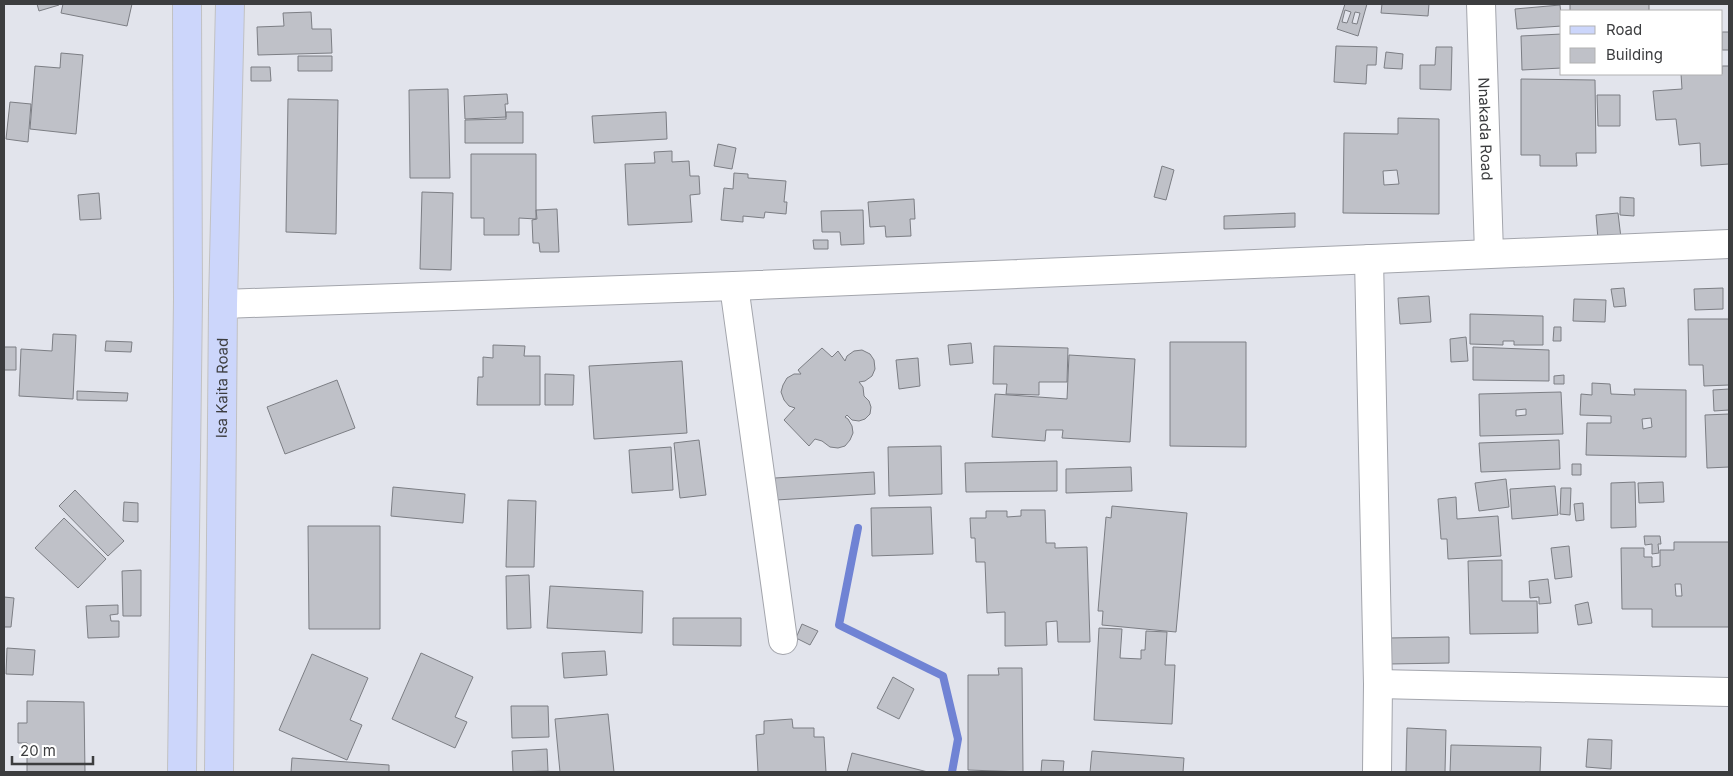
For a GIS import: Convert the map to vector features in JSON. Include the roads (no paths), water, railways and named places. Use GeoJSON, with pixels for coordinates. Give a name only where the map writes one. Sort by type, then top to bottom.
{"type":"FeatureCollection","features":[{"type":"Feature","properties":{"kind":"main road"},"geometry":{"type":"LineString","coordinates":[[182,772],[188,299],[187,4]]}},
{"type":"Feature","properties":{"kind":"main road","name":"Isa Kaita Road"},"geometry":{"type":"LineString","coordinates":[[219,772],[222,304],[230,4]]}},
{"type":"Feature","properties":{"kind":"street","name":"Nnakada Road"},"geometry":{"type":"LineString","coordinates":[[1481,4],[1489,253]]}},
{"type":"Feature","properties":{"kind":"street"},"geometry":{"type":"LineString","coordinates":[[222,304],[734,286],[1729,244]]}},
{"type":"Feature","properties":{"kind":"street"},"geometry":{"type":"LineString","coordinates":[[1369,259],[1378,684],[1377,772]]}},
{"type":"Feature","properties":{"kind":"street"},"geometry":{"type":"LineString","coordinates":[[734,286],[783,640]]}},
{"type":"Feature","properties":{"kind":"street"},"geometry":{"type":"LineString","coordinates":[[1378,684],[1729,692]]}},
{"type":"Feature","properties":{"kind":"waterway"},"geometry":{"type":"LineString","coordinates":[[858,528],[839,625],[943,676],[958,739],[952,772]]}}]}
